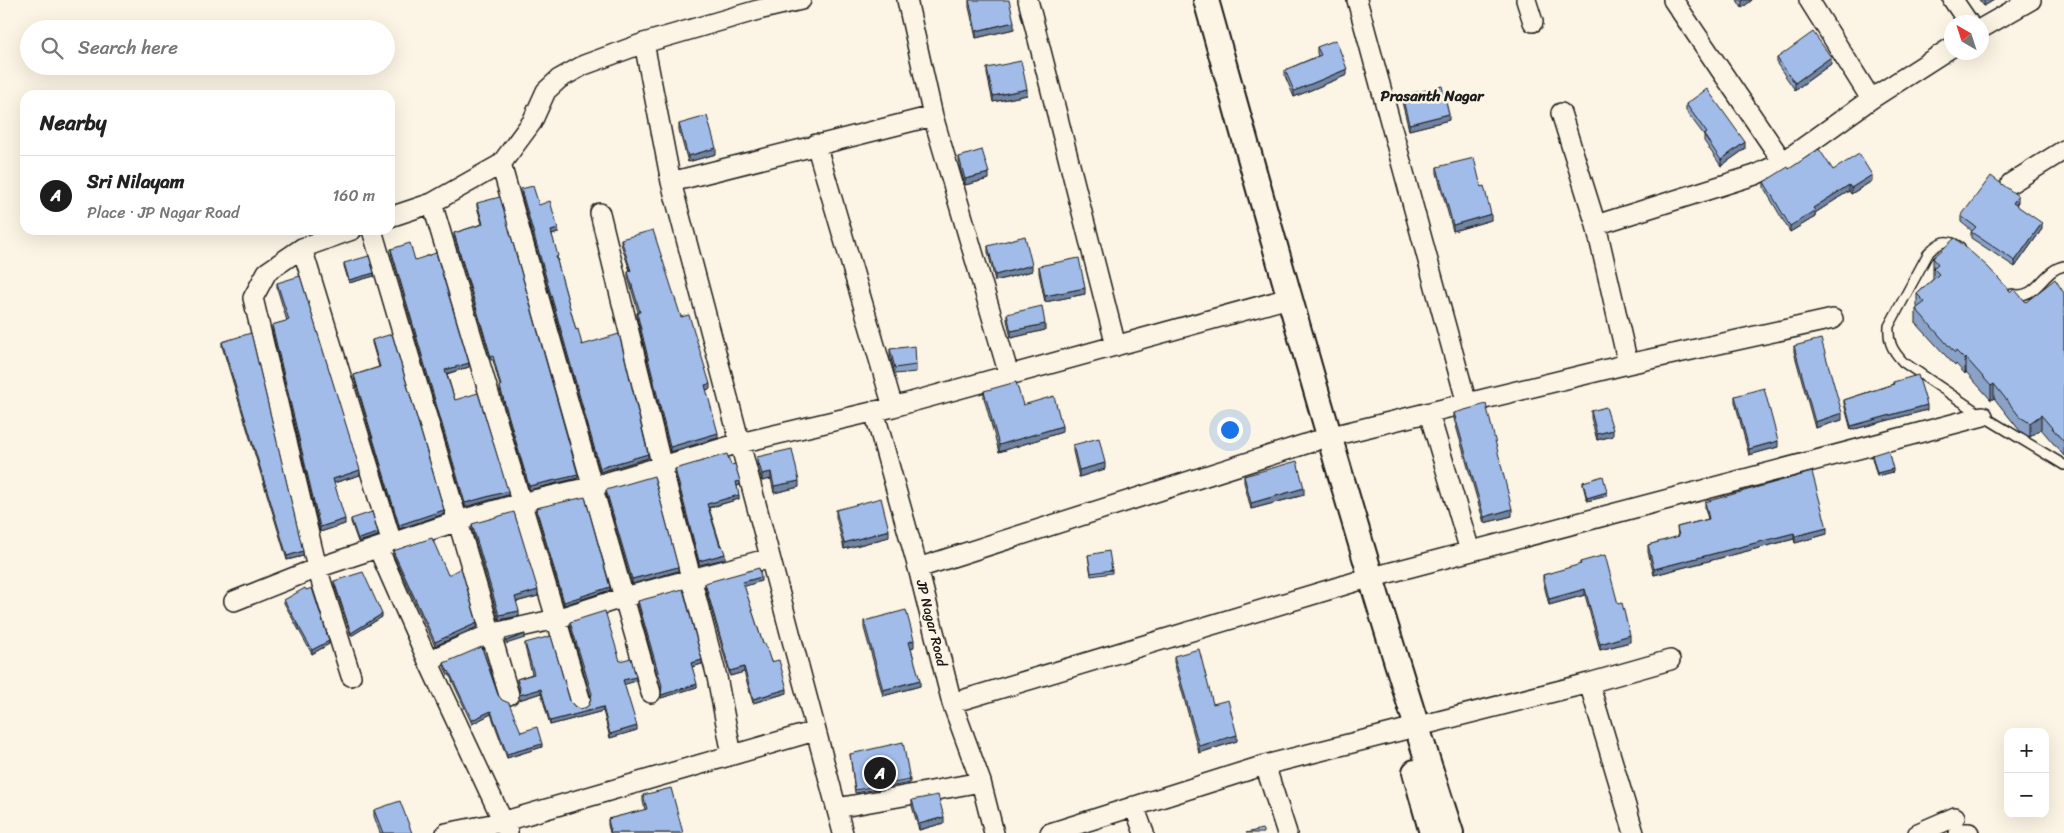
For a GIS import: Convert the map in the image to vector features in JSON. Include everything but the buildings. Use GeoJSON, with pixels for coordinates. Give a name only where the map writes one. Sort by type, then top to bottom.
{"type":"FeatureCollection","features":[{"type":"Feature","properties":{"kind":"street"},"geometry":{"type":"LineString","coordinates":[[395,215],[432,203],[501,164],[532,122],[546,91],[559,79],[584,65],[757,5],[801,0]]}},
{"type":"Feature","properties":{"kind":"street"},"geometry":{"type":"LineString","coordinates":[[907,0],[934,116],[1009,375]]}},
{"type":"Feature","properties":{"kind":"street"},"geometry":{"type":"LineString","coordinates":[[1028,0],[1116,346]]}},
{"type":"Feature","properties":{"kind":"street"},"geometry":{"type":"LineString","coordinates":[[1190,0],[1282,300],[1409,729],[1432,833]]}},
{"type":"Feature","properties":{"kind":"street"},"geometry":{"type":"LineString","coordinates":[[1206,0],[1282,300]]}},
{"type":"Feature","properties":{"kind":"street"},"geometry":{"type":"LineString","coordinates":[[1357,0],[1467,404]]}},
{"type":"Feature","properties":{"kind":"street"},"geometry":{"type":"LineString","coordinates":[[1526,0],[1533,22]]}},
{"type":"Feature","properties":{"kind":"street"},"geometry":{"type":"LineString","coordinates":[[1673,0],[1783,162]]}},
{"type":"Feature","properties":{"kind":"street"},"geometry":{"type":"LineString","coordinates":[[1809,0],[1871,99]]}},
{"type":"Feature","properties":{"kind":"street"},"geometry":{"type":"LineString","coordinates":[[1953,0],[1963,15]]}},
{"type":"Feature","properties":{"kind":"street"},"geometry":{"type":"LineString","coordinates":[[1989,24],[2031,0]]}},
{"type":"Feature","properties":{"kind":"street"},"geometry":{"type":"LineString","coordinates":[[644,43],[671,182],[843,833]]}},
{"type":"Feature","properties":{"kind":"street"},"geometry":{"type":"LineString","coordinates":[[1596,225],[1755,175],[1783,162],[1871,99],[1944,52]]}},
{"type":"Feature","properties":{"kind":"street"},"geometry":{"type":"LineString","coordinates":[[1561,113],[1596,225],[1628,364]]}},
{"type":"Feature","properties":{"kind":"street"},"geometry":{"type":"LineString","coordinates":[[671,182],[816,144],[934,116]]}},
{"type":"Feature","properties":{"kind":"street"},"geometry":{"type":"LineString","coordinates":[[816,144],[893,407]]}},
{"type":"Feature","properties":{"kind":"street"},"geometry":{"type":"LineString","coordinates":[[2010,183],[2064,150]]}},
{"type":"Feature","properties":{"kind":"street"},"geometry":{"type":"LineString","coordinates":[[501,164],[594,486],[651,693]]}},
{"type":"Feature","properties":{"kind":"street"},"geometry":{"type":"LineString","coordinates":[[432,203],[581,702]]}},
{"type":"Feature","properties":{"kind":"street"},"geometry":{"type":"LineString","coordinates":[[600,213],[662,467],[693,579],[717,677],[732,755]]}},
{"type":"Feature","properties":{"kind":"street"},"geometry":{"type":"LineString","coordinates":[[338,235],[302,248],[266,272],[253,298],[317,568],[351,676]]}},
{"type":"Feature","properties":{"kind":"street"},"geometry":{"type":"LineString","coordinates":[[373,235],[508,695]]}},
{"type":"Feature","properties":{"kind":"street"},"geometry":{"type":"LineString","coordinates":[[302,248],[385,546],[428,661],[505,828]]}},
{"type":"Feature","properties":{"kind":"street"},"geometry":{"type":"LineString","coordinates":[[234,601],[317,568],[458,521],[521,503],[594,486],[740,443],[893,407],[1282,300]]}},
{"type":"Feature","properties":{"kind":"street"},"geometry":{"type":"LineString","coordinates":[[918,568],[1322,439],[1628,364],[1833,319]]}},
{"type":"Feature","properties":{"kind":"street","name":"JP Nagar Road"},"geometry":{"type":"LineString","coordinates":[[874,411],[918,568],[952,703],[981,782],[994,833]]}},
{"type":"Feature","properties":{"kind":"street"},"geometry":{"type":"LineString","coordinates":[[1429,413],[1470,551]]}},
{"type":"Feature","properties":{"kind":"street"},"geometry":{"type":"LineString","coordinates":[[952,703],[1364,579],[1982,416]]}},
{"type":"Feature","properties":{"kind":"street"},"geometry":{"type":"LineString","coordinates":[[428,661],[490,634],[556,619],[624,597],[770,558]]}},
{"type":"Feature","properties":{"kind":"street"},"geometry":{"type":"LineString","coordinates":[[1050,833],[1265,765],[1589,683],[1670,660]]}},
{"type":"Feature","properties":{"kind":"street"},"geometry":{"type":"LineString","coordinates":[[1589,683],[1634,833]]}},
{"type":"Feature","properties":{"kind":"street"},"geometry":{"type":"LineString","coordinates":[[1409,729],[1451,833]]}},
{"type":"Feature","properties":{"kind":"street"},"geometry":{"type":"LineString","coordinates":[[446,833],[505,828],[732,755],[815,731]]}},
{"type":"Feature","properties":{"kind":"street"},"geometry":{"type":"LineString","coordinates":[[1265,765],[1287,833]]}},
{"type":"Feature","properties":{"kind":"street"},"geometry":{"type":"LineString","coordinates":[[837,808],[981,782]]}},
{"type":"Feature","properties":{"kind":"street"},"geometry":{"type":"LineString","coordinates":[[1134,806],[1144,833]]}},
{"type":"Feature","properties":{"kind":"street"},"geometry":{"type":"LineString","coordinates":[[1918,833],[1957,825],[1969,833]]}},
{"type":"Feature","properties":{"kind":"lane"},"geometry":{"type":"LineString","coordinates":[[1968,254],[1951,241],[1939,243],[1929,252],[1889,326],[1888,338],[1892,351],[1903,362],[1982,416],[2064,465]]}},
{"type":"Feature","properties":{"kind":"lane"},"geometry":{"type":"LineString","coordinates":[[2005,288],[2012,294],[2020,297],[2029,294],[2057,268],[2064,266]]}},
{"type":"Feature","properties":{"kind":"place","name":"Sri Nilayam"},"geometry":{"type":"Point","coordinates":[880,773]}},
{"type":"Feature","properties":{"kind":"district","name":"Prasanth Nagar"},"geometry":{"type":"Point","coordinates":[1432,96]}}]}
